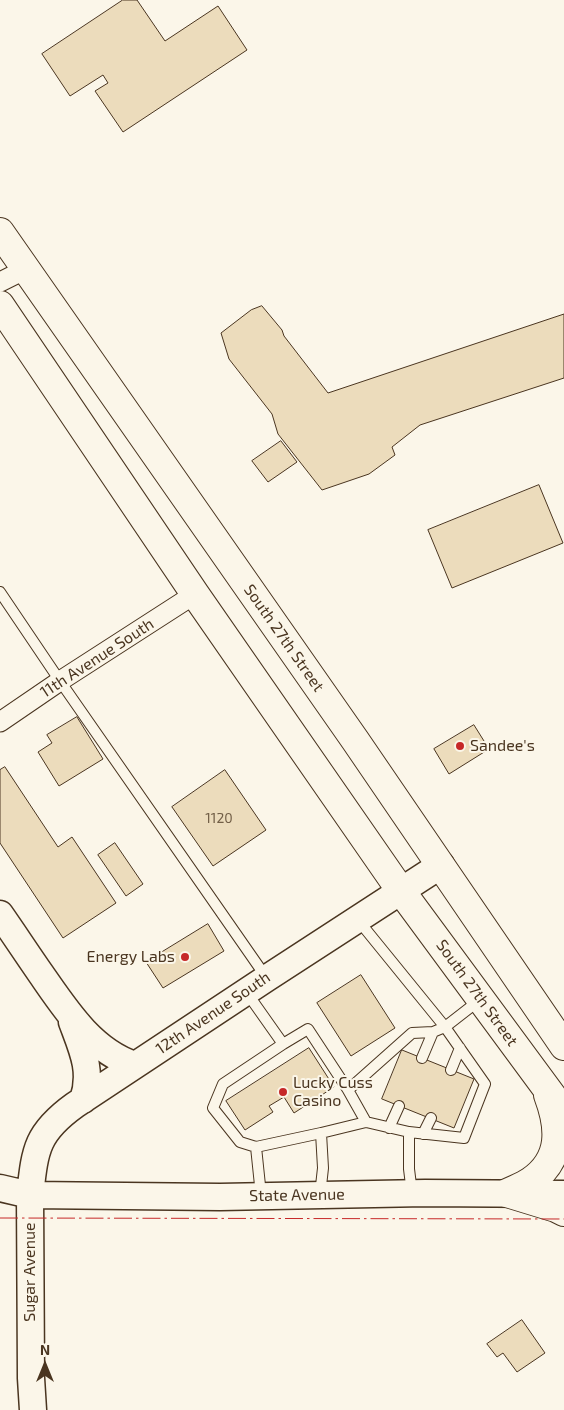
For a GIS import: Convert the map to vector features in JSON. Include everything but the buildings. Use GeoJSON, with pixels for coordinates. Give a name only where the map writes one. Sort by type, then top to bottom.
{"type":"FeatureCollection","features":[{"type":"Feature","properties":{"kind":"main road","name":"South 27th Street"},"geometry":{"type":"LineString","coordinates":[[0,232],[350,732],[564,1046]]}},
{"type":"Feature","properties":{"kind":"main road","name":"South 27th Street"},"geometry":{"type":"LineString","coordinates":[[0,305],[194,594],[401,891],[564,1112]]}},
{"type":"Feature","properties":{"kind":"main road","name":"12th Avenue South"},"geometry":{"type":"LineString","coordinates":[[30,1195],[33,1165],[40,1140],[61,1115],[441,865]]}},
{"type":"Feature","properties":{"kind":"main road"},"geometry":{"type":"LineString","coordinates":[[0,914],[70,1017],[99,1045],[125,1062],[135,1065]]}},
{"type":"Feature","properties":{"kind":"main road"},"geometry":{"type":"LineString","coordinates":[[70,1017],[85,1058],[88,1076],[87,1089],[83,1100]]}},
{"type":"Feature","properties":{"kind":"main road"},"geometry":{"type":"LineString","coordinates":[[506,1193],[532,1180],[544,1170],[555,1149],[557,1125],[544,1084]]}},
{"type":"Feature","properties":{"kind":"main road","name":"State Avenue"},"geometry":{"type":"LineString","coordinates":[[0,1188],[30,1195],[220,1197],[412,1193],[564,1194]]}},
{"type":"Feature","properties":{"kind":"main road"},"geometry":{"type":"LineString","coordinates":[[506,1193],[564,1212]]}},
{"type":"Feature","properties":{"kind":"main road","name":"State Avenue"},"geometry":{"type":"LineString","coordinates":[[0,1202],[30,1195]]}},
{"type":"Feature","properties":{"kind":"main road","name":"Sugar Avenue"},"geometry":{"type":"LineString","coordinates":[[30,1195],[33,1410]]}},
{"type":"Feature","properties":{"kind":"street"},"geometry":{"type":"LineString","coordinates":[[0,282],[26,270]]}},
{"type":"Feature","properties":{"kind":"street","name":"11th Avenue South"},"geometry":{"type":"LineString","coordinates":[[0,722],[194,594]]}},
{"type":"Feature","properties":{"kind":"lane"},"geometry":{"type":"LineString","coordinates":[[0,592],[60,681],[256,985],[283,1044]]}},
{"type":"Feature","properties":{"kind":"lane"},"geometry":{"type":"LineString","coordinates":[[357,919],[445,1027],[485,1084],[464,1138],[409,1132],[366,1122],[256,1146],[240,1142],[213,1108],[223,1084],[308,1029],[348,1090],[366,1122]]}},
{"type":"Feature","properties":{"kind":"lane"},"geometry":{"type":"LineString","coordinates":[[348,1090],[412,1032],[433,1032],[445,1027],[481,998]]}},
{"type":"Feature","properties":{"kind":"lane"},"geometry":{"type":"LineString","coordinates":[[422,1058],[433,1032]]}},
{"type":"Feature","properties":{"kind":"lane"},"geometry":{"type":"LineString","coordinates":[[451,1070],[460,1048]]}},
{"type":"Feature","properties":{"kind":"lane"},"geometry":{"type":"LineString","coordinates":[[389,1128],[400,1106]]}},
{"type":"Feature","properties":{"kind":"lane"},"geometry":{"type":"LineString","coordinates":[[423,1134],[431,1118]]}},
{"type":"Feature","properties":{"kind":"lane"},"geometry":{"type":"LineString","coordinates":[[409,1132],[409,1168],[412,1193]]}},
{"type":"Feature","properties":{"kind":"lane"},"geometry":{"type":"LineString","coordinates":[[320,1195],[323,1168],[321,1133]]}},
{"type":"Feature","properties":{"kind":"lane"},"geometry":{"type":"LineString","coordinates":[[256,1146],[261,1196]]}},
{"type":"Feature","properties":{"kind":"power"},"geometry":{"type":"LineString","coordinates":[[0,1218],[564,1219]]}},
{"type":"Feature","properties":{"kind":"place","name":"Sandee's"},"geometry":{"type":"Point","coordinates":[460,746]}},
{"type":"Feature","properties":{"kind":"place","name":"Energy Labs"},"geometry":{"type":"Point","coordinates":[185,957]}},
{"type":"Feature","properties":{"kind":"place","name":"Lucky Cuss Casino"},"geometry":{"type":"Point","coordinates":[283,1092]}}]}
